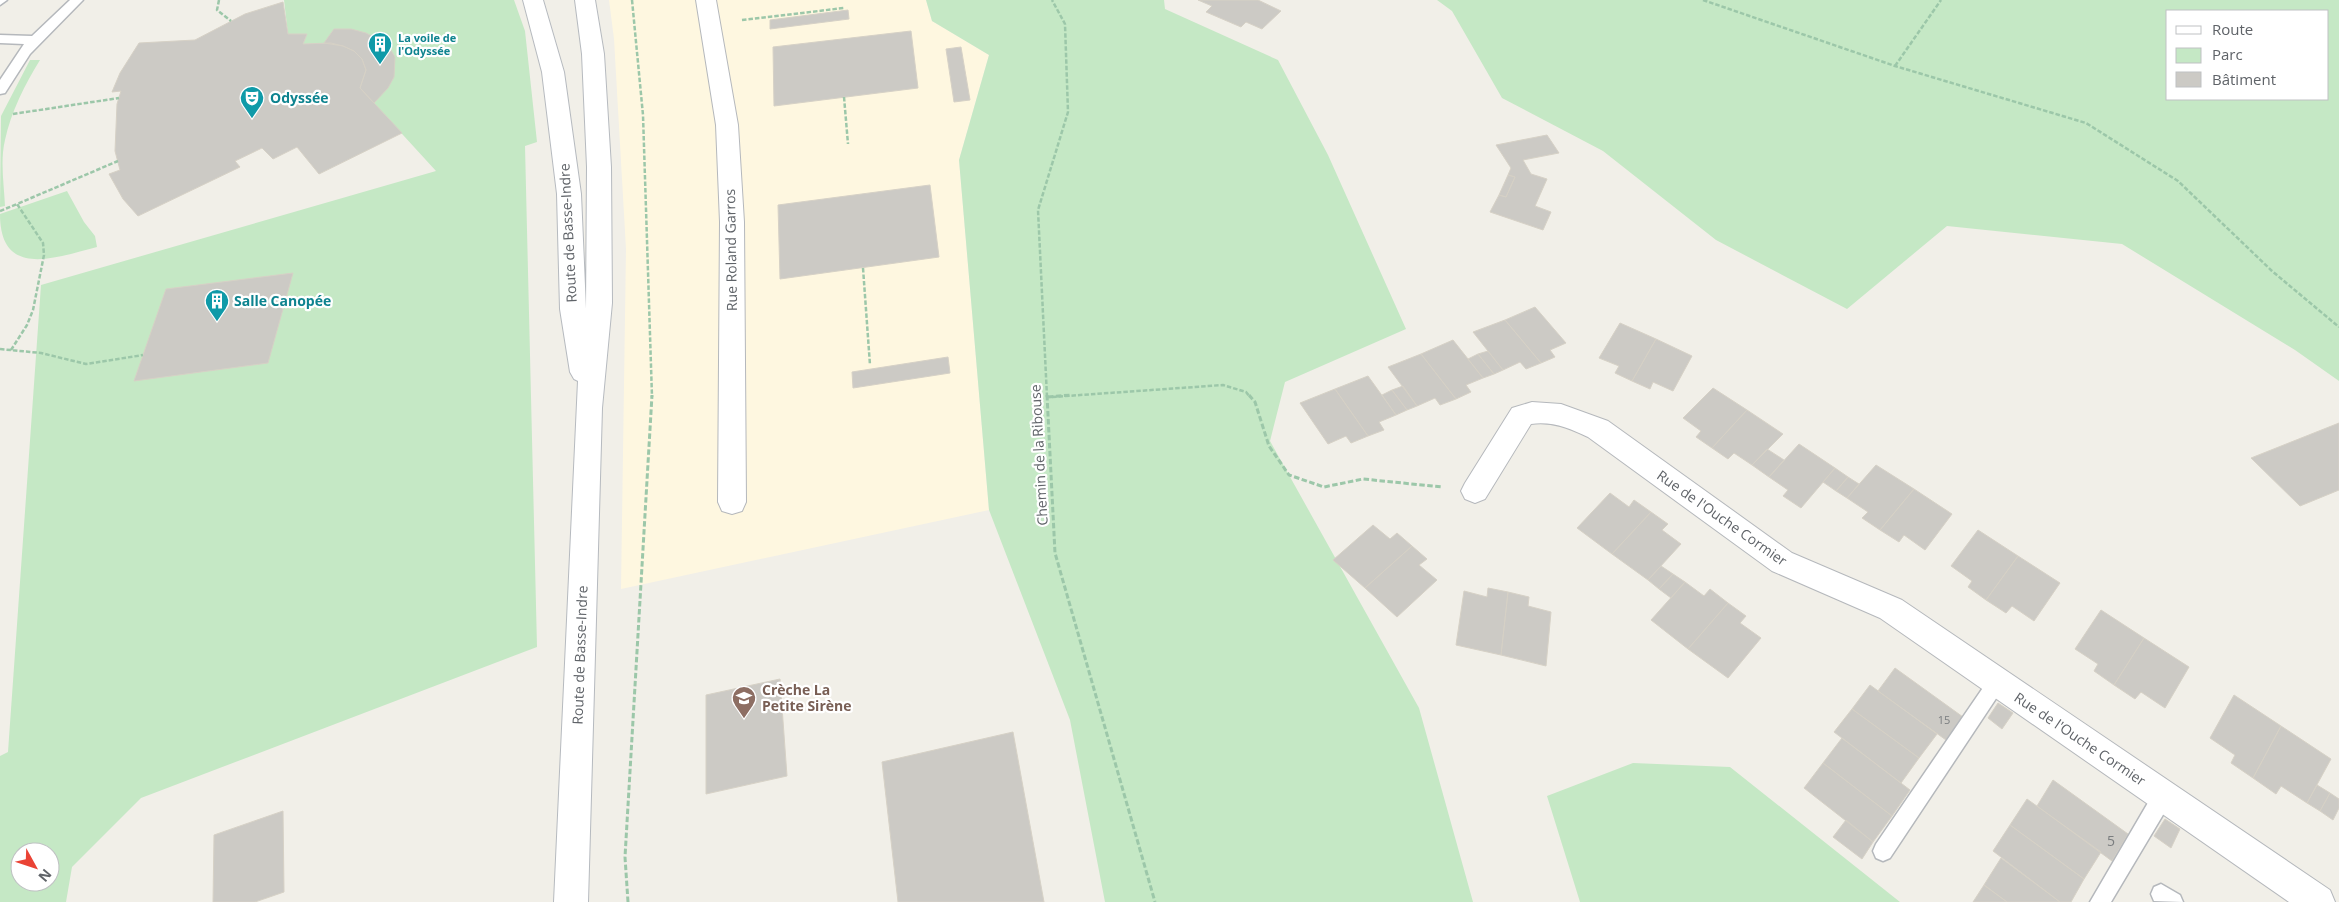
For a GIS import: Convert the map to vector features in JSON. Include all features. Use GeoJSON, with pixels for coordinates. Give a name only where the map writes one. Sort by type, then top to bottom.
{"type":"FeatureCollection","features":[{"type":"Feature","properties":{"kind":"main road","name":"Route de Basse-Indre"},"geometry":{"type":"LineString","coordinates":[[534,0],[553,72],[557,100],[569,194],[572,309],[588,408]]}},
{"type":"Feature","properties":{"kind":"main road","name":"Route de Basse-Indre"},"geometry":{"type":"LineString","coordinates":[[571,902],[588,408],[600,303],[599,167],[593,54],[585,0]]}},
{"type":"Feature","properties":{"kind":"main road","name":"Rue Roland Garros"},"geometry":{"type":"LineString","coordinates":[[706,0],[727,125],[732,222],[732,502]]}},
{"type":"Feature","properties":{"kind":"main road","name":"Rue de l'Ouche Cormier"},"geometry":{"type":"LineString","coordinates":[[1475,491],[1522,416],[1533,412],[1566,414],[1598,429],[1782,562],[1892,609],[2318,902]]}},
{"type":"Feature","properties":{"kind":"lane"},"geometry":{"type":"LineString","coordinates":[[0,90],[35,40],[76,0]]}},
{"type":"Feature","properties":{"kind":"lane"},"geometry":{"type":"LineString","coordinates":[[0,39],[35,40]]}},
{"type":"Feature","properties":{"kind":"lane"},"geometry":{"type":"LineString","coordinates":[[1883,851],[1997,682]]}},
{"type":"Feature","properties":{"kind":"lane"},"geometry":{"type":"LineString","coordinates":[[2100,902],[2163,796]]}},
{"type":"Feature","properties":{"kind":"path"},"geometry":{"type":"LineString","coordinates":[[219,0],[217,10],[231,21]]}},
{"type":"Feature","properties":{"kind":"path"},"geometry":{"type":"LineString","coordinates":[[628,902],[625,857],[652,397],[643,115],[632,0]]}},
{"type":"Feature","properties":{"kind":"path","name":"Chemin de la Ribouse"},"geometry":{"type":"LineString","coordinates":[[1052,0],[1065,24],[1068,112],[1038,210],[1055,553],[1156,902]]}},
{"type":"Feature","properties":{"kind":"path"},"geometry":{"type":"LineString","coordinates":[[1703,0],[1895,66],[2086,123],[2178,181],[2272,271],[2339,327]]}},
{"type":"Feature","properties":{"kind":"path"},"geometry":{"type":"LineString","coordinates":[[1895,66],[1941,0]]}},
{"type":"Feature","properties":{"kind":"path"},"geometry":{"type":"LineString","coordinates":[[738,20],[844,8]]}},
{"type":"Feature","properties":{"kind":"path"},"geometry":{"type":"LineString","coordinates":[[844,97],[848,144]]}},
{"type":"Feature","properties":{"kind":"path"},"geometry":{"type":"LineString","coordinates":[[14,114],[119,98]]}},
{"type":"Feature","properties":{"kind":"path"},"geometry":{"type":"LineString","coordinates":[[0,211],[118,161]]}},
{"type":"Feature","properties":{"kind":"path"},"geometry":{"type":"LineString","coordinates":[[10,350],[27,325],[33,310],[44,255],[43,243],[17,204]]}},
{"type":"Feature","properties":{"kind":"path"},"geometry":{"type":"LineString","coordinates":[[863,268],[870,366]]}},
{"type":"Feature","properties":{"kind":"path"},"geometry":{"type":"LineString","coordinates":[[0,349],[41,353],[86,364],[143,355]]}},
{"type":"Feature","properties":{"kind":"path"},"geometry":{"type":"LineString","coordinates":[[1048,397],[1223,385],[1246,392],[1255,402],[1269,446],[1289,475],[1324,487],[1363,479],[1475,491]]}},
{"type":"Feature","properties":{"kind":"shaded area"},"geometry":{"type":"Polygon","coordinates":[[[609,0],[926,0],[932,21],[989,55],[959,160],[989,510],[621,589],[626,249],[614,39],[609,0]]]}},
{"type":"Feature","properties":{"kind":"green space"},"geometry":{"type":"Polygon","coordinates":[[[284,0],[514,0],[525,31],[537,142],[525,146],[537,647],[141,798],[72,867],[66,902],[0,902],[0,756],[8,752],[41,285],[436,171],[360,88],[331,43],[303,44],[307,34],[288,34],[284,0]]]}},
{"type":"Feature","properties":{"kind":"green space"},"geometry":{"type":"Polygon","coordinates":[[[926,0],[1164,0],[1165,9],[1278,60],[1328,155],[1406,329],[1285,382],[1270,441],[1419,708],[1473,902],[1105,902],[1070,720],[989,510],[959,160],[989,55],[932,21],[926,0]]]}},
{"type":"Feature","properties":{"kind":"green space"},"geometry":{"type":"Polygon","coordinates":[[[1437,0],[2339,0],[2339,381],[2295,350],[2122,244],[1947,226],[1847,309],[1716,240],[1603,151],[1502,98],[1452,11],[1437,0]]]}},
{"type":"Feature","properties":{"kind":"green space"},"geometry":{"type":"Polygon","coordinates":[[[30,60],[40,60],[19,98],[8,130],[3,156],[5,206],[0,207],[1,116],[30,60]]]}},
{"type":"Feature","properties":{"kind":"green space"},"geometry":{"type":"Polygon","coordinates":[[[67,191],[84,222],[95,236],[97,247],[65,255],[34,259],[20,256],[10,248],[3,235],[0,214],[67,191]]]}},
{"type":"Feature","properties":{"kind":"green space"},"geometry":{"type":"Polygon","coordinates":[[[1633,763],[1730,767],[1900,902],[1580,902],[1547,796],[1633,763]]]}},
{"type":"Feature","properties":{"kind":"building"},"geometry":{"type":"Polygon","coordinates":[[[1198,0],[1258,0],[1281,11],[1262,29],[1246,22],[1241,27],[1206,12],[1212,6],[1198,0]]]}},
{"type":"Feature","properties":{"kind":"building","name":"Odyssée"},"geometry":{"type":"Polygon","coordinates":[[[283,2],[288,34],[307,34],[303,44],[331,43],[343,46],[354,51],[362,59],[366,70],[360,88],[402,133],[319,174],[297,147],[273,159],[262,148],[235,161],[240,167],[138,216],[123,199],[109,174],[120,170],[115,151],[117,104],[121,91],[112,92],[120,73],[139,43],[195,40],[245,14],[283,2]]]}},
{"type":"Feature","properties":{"kind":"building"},"geometry":{"type":"Polygon","coordinates":[[[848,10],[849,19],[770,29],[770,20],[848,10]]]}},
{"type":"Feature","properties":{"kind":"building","name":"La voile de l'Odyssée"},"geometry":{"type":"Polygon","coordinates":[[[334,29],[351,29],[366,33],[389,47],[395,57],[394,77],[388,88],[374,103],[360,88],[366,70],[362,59],[354,51],[343,46],[324,43],[334,29]]]}},
{"type":"Feature","properties":{"kind":"building"},"geometry":{"type":"Polygon","coordinates":[[[911,31],[918,88],[774,106],[773,47],[911,31]]]}},
{"type":"Feature","properties":{"kind":"building"},"geometry":{"type":"Polygon","coordinates":[[[961,47],[970,100],[954,102],[946,49],[961,47]]]}},
{"type":"Feature","properties":{"kind":"building"},"geometry":{"type":"Polygon","coordinates":[[[1547,135],[1559,153],[1523,160],[1531,174],[1547,179],[1535,206],[1551,212],[1543,230],[1490,212],[1499,195],[1506,197],[1515,177],[1508,175],[1511,168],[1496,145],[1547,135]]]}},
{"type":"Feature","properties":{"kind":"building"},"geometry":{"type":"Polygon","coordinates":[[[1508,175],[1515,177],[1506,197],[1499,195],[1508,175]]]}},
{"type":"Feature","properties":{"kind":"building"},"geometry":{"type":"Polygon","coordinates":[[[930,185],[939,257],[780,279],[778,205],[930,185]]]}},
{"type":"Feature","properties":{"kind":"building","name":"Salle Canopée"},"geometry":{"type":"Polygon","coordinates":[[[293,273],[268,363],[134,381],[166,289],[293,273]]]}},
{"type":"Feature","properties":{"kind":"building"},"geometry":{"type":"Polygon","coordinates":[[[1535,307],[1566,343],[1550,350],[1555,357],[1541,363],[1505,320],[1535,307]]]}},
{"type":"Feature","properties":{"kind":"building"},"geometry":{"type":"Polygon","coordinates":[[[1505,320],[1541,363],[1526,369],[1520,362],[1503,370],[1473,332],[1505,320]]]}},
{"type":"Feature","properties":{"kind":"building"},"geometry":{"type":"Polygon","coordinates":[[[1620,323],[1656,339],[1632,381],[1615,373],[1619,366],[1599,358],[1620,323]]]}},
{"type":"Feature","properties":{"kind":"building"},"geometry":{"type":"Polygon","coordinates":[[[1656,339],[1692,356],[1673,391],[1653,382],[1650,389],[1632,381],[1656,339]]]}},
{"type":"Feature","properties":{"kind":"building"},"geometry":{"type":"Polygon","coordinates":[[[1453,340],[1483,378],[1466,385],[1471,392],[1456,399],[1421,354],[1453,340]]]}},
{"type":"Feature","properties":{"kind":"building"},"geometry":{"type":"Polygon","coordinates":[[[1488,351],[1503,370],[1494,374],[1478,354],[1488,351]]]}},
{"type":"Feature","properties":{"kind":"building"},"geometry":{"type":"Polygon","coordinates":[[[1421,354],[1456,399],[1440,405],[1435,398],[1417,406],[1388,367],[1421,354]]]}},
{"type":"Feature","properties":{"kind":"building"},"geometry":{"type":"Polygon","coordinates":[[[1478,354],[1494,374],[1483,378],[1468,359],[1478,354]]]}},
{"type":"Feature","properties":{"kind":"building"},"geometry":{"type":"Polygon","coordinates":[[[948,357],[950,373],[853,388],[852,372],[948,357]]]}},
{"type":"Feature","properties":{"kind":"building"},"geometry":{"type":"Polygon","coordinates":[[[1368,376],[1396,415],[1379,422],[1384,430],[1368,436],[1335,389],[1368,376]]]}},
{"type":"Feature","properties":{"kind":"building"},"geometry":{"type":"Polygon","coordinates":[[[1403,386],[1417,406],[1407,410],[1392,390],[1403,386]]]}},
{"type":"Feature","properties":{"kind":"building"},"geometry":{"type":"Polygon","coordinates":[[[1713,388],[1747,410],[1712,448],[1696,437],[1701,431],[1683,418],[1713,388]]]}},
{"type":"Feature","properties":{"kind":"building"},"geometry":{"type":"Polygon","coordinates":[[[1335,389],[1368,436],[1351,443],[1346,436],[1328,444],[1300,403],[1335,389]]]}},
{"type":"Feature","properties":{"kind":"building"},"geometry":{"type":"Polygon","coordinates":[[[1392,390],[1407,410],[1396,415],[1382,395],[1392,390]]]}},
{"type":"Feature","properties":{"kind":"building"},"geometry":{"type":"Polygon","coordinates":[[[1747,410],[1783,434],[1752,465],[1734,453],[1728,459],[1712,448],[1747,410]]]}},
{"type":"Feature","properties":{"kind":"building"},"geometry":{"type":"Polygon","coordinates":[[[2339,423],[2339,490],[2300,506],[2251,458],[2339,423]]]}},
{"type":"Feature","properties":{"kind":"building"},"geometry":{"type":"Polygon","coordinates":[[[1799,444],[1835,468],[1801,508],[1783,496],[1788,490],[1769,477],[1799,444]]]}},
{"type":"Feature","properties":{"kind":"building"},"geometry":{"type":"Polygon","coordinates":[[[1767,449],[1784,460],[1769,477],[1752,465],[1767,449]]]}},
{"type":"Feature","properties":{"kind":"building"},"geometry":{"type":"Polygon","coordinates":[[[1876,465],[1914,489],[1880,530],[1862,518],[1868,512],[1847,498],[1876,465]]]}},
{"type":"Feature","properties":{"kind":"building"},"geometry":{"type":"Polygon","coordinates":[[[1835,468],[1848,477],[1836,491],[1823,482],[1835,468]]]}},
{"type":"Feature","properties":{"kind":"building"},"geometry":{"type":"Polygon","coordinates":[[[1848,477],[1859,484],[1847,498],[1836,491],[1848,477]]]}},
{"type":"Feature","properties":{"kind":"building"},"geometry":{"type":"Polygon","coordinates":[[[1914,489],[1952,514],[1925,550],[1904,535],[1899,542],[1880,530],[1914,489]]]}},
{"type":"Feature","properties":{"kind":"building"},"geometry":{"type":"Polygon","coordinates":[[[1610,493],[1629,507],[1634,500],[1651,512],[1612,554],[1577,528],[1610,493]]]}},
{"type":"Feature","properties":{"kind":"building"},"geometry":{"type":"Polygon","coordinates":[[[1651,512],[1668,524],[1662,530],[1681,544],[1648,580],[1612,554],[1651,512]]]}},
{"type":"Feature","properties":{"kind":"building"},"geometry":{"type":"Polygon","coordinates":[[[1373,525],[1390,539],[1397,533],[1412,546],[1365,588],[1333,560],[1373,525]]]}},
{"type":"Feature","properties":{"kind":"building"},"geometry":{"type":"Polygon","coordinates":[[[1978,530],[2018,556],[1986,600],[1968,587],[1972,581],[1951,566],[1978,530]]]}},
{"type":"Feature","properties":{"kind":"building"},"geometry":{"type":"Polygon","coordinates":[[[1412,546],[1427,559],[1419,565],[1437,580],[1397,617],[1365,588],[1412,546]]]}},
{"type":"Feature","properties":{"kind":"building"},"geometry":{"type":"Polygon","coordinates":[[[2018,556],[2060,583],[2034,621],[2012,606],[2006,613],[1986,600],[2018,556]]]}},
{"type":"Feature","properties":{"kind":"building"},"geometry":{"type":"Polygon","coordinates":[[[1661,566],[1673,574],[1659,589],[1648,580],[1661,566]]]}},
{"type":"Feature","properties":{"kind":"building"},"geometry":{"type":"Polygon","coordinates":[[[1673,574],[1685,582],[1671,598],[1659,589],[1673,574]]]}},
{"type":"Feature","properties":{"kind":"building"},"geometry":{"type":"Polygon","coordinates":[[[1685,582],[1704,596],[1710,589],[1728,603],[1688,649],[1651,620],[1685,582]]]}},
{"type":"Feature","properties":{"kind":"building"},"geometry":{"type":"Polygon","coordinates":[[[1488,588],[1508,592],[1501,655],[1456,645],[1464,591],[1487,597],[1488,588]]]}},
{"type":"Feature","properties":{"kind":"building"},"geometry":{"type":"Polygon","coordinates":[[[1508,592],[1529,597],[1528,606],[1551,612],[1546,666],[1501,655],[1508,592]]]}},
{"type":"Feature","properties":{"kind":"building"},"geometry":{"type":"Polygon","coordinates":[[[1728,603],[1746,616],[1740,623],[1761,638],[1728,678],[1688,649],[1728,603]]]}},
{"type":"Feature","properties":{"kind":"building"},"geometry":{"type":"Polygon","coordinates":[[[2101,610],[2144,638],[2114,685],[2094,671],[2098,664],[2075,649],[2101,610]]]}},
{"type":"Feature","properties":{"kind":"building"},"geometry":{"type":"Polygon","coordinates":[[[2144,638],[2189,667],[2165,708],[2141,692],[2135,699],[2114,685],[2144,638]]]}},
{"type":"Feature","properties":{"kind":"building"},"geometry":{"type":"Polygon","coordinates":[[[1895,668],[1963,717],[1946,740],[1878,691],[1895,668]]]}},
{"type":"Feature","properties":{"kind":"building","name":"Crèche La Petite Sirène"},"geometry":{"type":"Polygon","coordinates":[[[780,679],[787,776],[706,794],[706,695],[780,679]]]}},
{"type":"Feature","properties":{"kind":"building"},"geometry":{"type":"Polygon","coordinates":[[[1870,685],[1937,734],[1919,758],[1852,709],[1870,685]]]}},
{"type":"Feature","properties":{"kind":"building"},"geometry":{"type":"Polygon","coordinates":[[[2234,695],[2281,726],[2253,778],[2231,763],[2235,755],[2210,738],[2234,695]]]}},
{"type":"Feature","properties":{"kind":"building"},"geometry":{"type":"Polygon","coordinates":[[[1998,703],[2013,713],[2002,729],[1988,718],[1998,703]]]}},
{"type":"Feature","properties":{"kind":"building"},"geometry":{"type":"Polygon","coordinates":[[[1852,709],[1919,758],[1901,783],[1834,732],[1852,709]]]}},
{"type":"Feature","properties":{"kind":"building"},"geometry":{"type":"Polygon","coordinates":[[[2281,726],[2331,759],[2307,803],[2281,786],[2276,794],[2253,778],[2281,726]]]}},
{"type":"Feature","properties":{"kind":"building"},"geometry":{"type":"Polygon","coordinates":[[[1013,732],[1044,902],[898,902],[882,762],[1013,732]]]}},
{"type":"Feature","properties":{"kind":"building"},"geometry":{"type":"Polygon","coordinates":[[[1842,738],[1910,790],[1892,816],[1823,763],[1842,738]]]}},
{"type":"Feature","properties":{"kind":"building"},"geometry":{"type":"Polygon","coordinates":[[[1823,763],[1892,816],[1873,842],[1804,788],[1823,763]]]}},
{"type":"Feature","properties":{"kind":"building"},"geometry":{"type":"Polygon","coordinates":[[[2053,780],[2128,834],[2112,861],[2037,806],[2053,780]]]}},
{"type":"Feature","properties":{"kind":"building"},"geometry":{"type":"Polygon","coordinates":[[[2317,785],[2330,793],[2320,811],[2307,803],[2317,785]]]}},
{"type":"Feature","properties":{"kind":"building"},"geometry":{"type":"Polygon","coordinates":[[[2330,793],[2339,799],[2339,808],[2333,820],[2320,811],[2330,793]]]}},
{"type":"Feature","properties":{"kind":"building"},"geometry":{"type":"Polygon","coordinates":[[[2027,799],[2101,852],[2084,879],[2010,825],[2027,799]]]}},
{"type":"Feature","properties":{"kind":"building"},"geometry":{"type":"Polygon","coordinates":[[[283,811],[284,892],[255,902],[213,902],[214,835],[283,811]]]}},
{"type":"Feature","properties":{"kind":"building"},"geometry":{"type":"Polygon","coordinates":[[[2165,819],[2180,829],[2171,848],[2154,836],[2165,819]]]}},
{"type":"Feature","properties":{"kind":"building"},"geometry":{"type":"Polygon","coordinates":[[[1846,820],[1873,842],[1862,859],[1833,837],[1846,820]]]}},
{"type":"Feature","properties":{"kind":"building"},"geometry":{"type":"Polygon","coordinates":[[[2010,825],[2084,879],[2071,902],[2060,902],[1993,851],[2010,825]]]}},
{"type":"Feature","properties":{"kind":"building"},"geometry":{"type":"Polygon","coordinates":[[[2001,858],[2060,902],[2007,902],[1984,885],[2001,858]]]}},
{"type":"Feature","properties":{"kind":"building"},"geometry":{"type":"Polygon","coordinates":[[[1984,885],[2007,902],[1973,902],[1984,885]]]}},
{"type":"Feature","properties":{"kind":"place","name":"La voile de l'Odyssée"},"geometry":{"type":"Point","coordinates":[380,65]}},
{"type":"Feature","properties":{"kind":"place","name":"Odyssée"},"geometry":{"type":"Point","coordinates":[252,119]}},
{"type":"Feature","properties":{"kind":"place","name":"Salle Canopée"},"geometry":{"type":"Point","coordinates":[217,322]}},
{"type":"Feature","properties":{"kind":"place","name":"Crèche La Petite Sirène"},"geometry":{"type":"Point","coordinates":[744,719]}}]}
